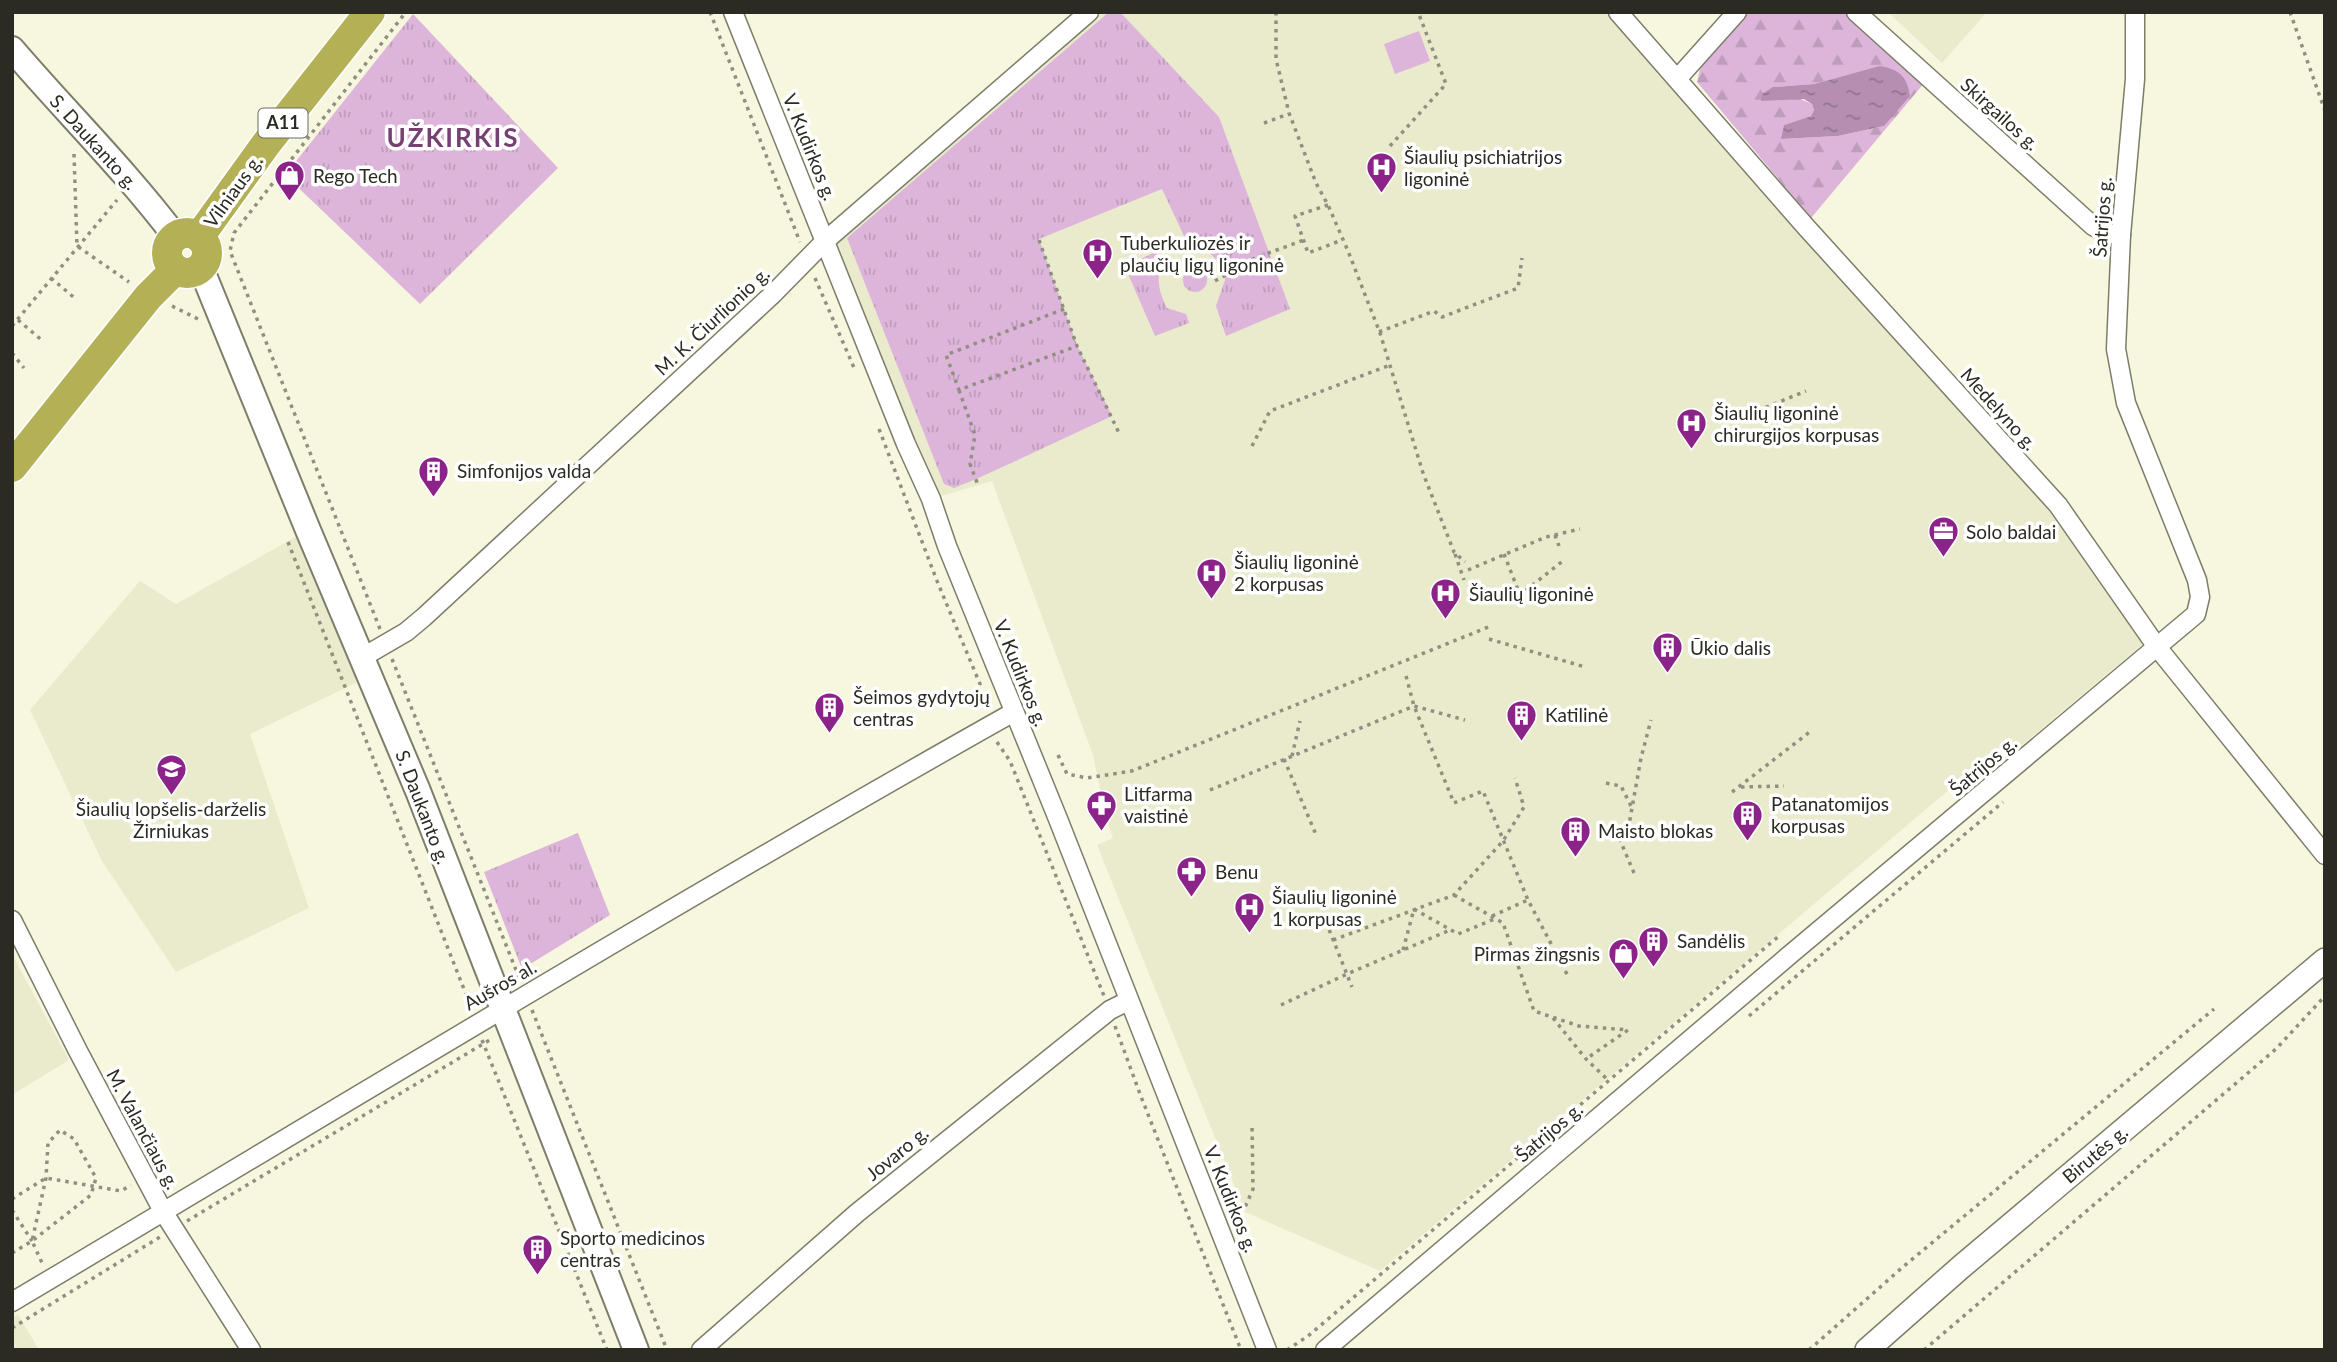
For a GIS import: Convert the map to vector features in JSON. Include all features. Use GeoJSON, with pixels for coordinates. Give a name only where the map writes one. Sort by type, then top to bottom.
{"type":"FeatureCollection","features":[{"type":"Feature","properties":{"kind":"highway","name":"Vilniaus g."},"geometry":{"type":"LineString","coordinates":[[187,237],[266,144],[370,12]]}},
{"type":"Feature","properties":{"kind":"highway"},"geometry":{"type":"LineString","coordinates":[[12,467],[148,297],[188,269],[205,262],[206,249],[187,237]]}},
{"type":"Feature","properties":{"kind":"main road","name":"S. Daukanto g."},"geometry":{"type":"LineString","coordinates":[[12,49],[131,181],[187,237]]}},
{"type":"Feature","properties":{"kind":"main road","name":"S. Daukanto g."},"geometry":{"type":"LineString","coordinates":[[188,269],[363,657],[636,1350]]}},
{"type":"Feature","properties":{"kind":"street","name":"V. Kudirkos g."},"geometry":{"type":"LineString","coordinates":[[733,12],[906,444],[931,499],[947,546],[1267,1350]]}},
{"type":"Feature","properties":{"kind":"street","name":"M. K. Čiurlionio g."},"geometry":{"type":"LineString","coordinates":[[363,657],[407,632],[764,302],[825,241],[1089,12]]}},
{"type":"Feature","properties":{"kind":"street","name":"Medelyno g."},"geometry":{"type":"LineString","coordinates":[[1618,12],[1805,227],[2058,505],[2157,647],[2325,855]]}},
{"type":"Feature","properties":{"kind":"street"},"geometry":{"type":"LineString","coordinates":[[1678,78],[1737,12]]}},
{"type":"Feature","properties":{"kind":"street","name":"Skirgailos g."},"geometry":{"type":"LineString","coordinates":[[1856,12],[2093,226],[2106,233],[2121,235]]}},
{"type":"Feature","properties":{"kind":"street","name":"Šatrijos g."},"geometry":{"type":"LineString","coordinates":[[1325,1350],[2196,614],[2200,597],[2197,580],[2126,403],[2116,349],[2121,235],[2135,79],[2135,12]]}},
{"type":"Feature","properties":{"kind":"street","name":"Aušros al."},"geometry":{"type":"LineString","coordinates":[[12,1302],[506,1019],[526,995],[876,789],[1014,712]]}},
{"type":"Feature","properties":{"kind":"street","name":"M. Valančiaus g."},"geometry":{"type":"LineString","coordinates":[[12,920],[164,1213],[251,1350]]}},
{"type":"Feature","properties":{"kind":"street","name":"Birutės g."},"geometry":{"type":"LineString","coordinates":[[1867,1350],[1961,1267],[2325,960]]}},
{"type":"Feature","properties":{"kind":"street","name":"Jovaro g."},"geometry":{"type":"LineString","coordinates":[[701,1350],[857,1213],[1110,1010],[1128,1001]]}},
{"type":"Feature","properties":{"kind":"path"},"geometry":{"type":"LineString","coordinates":[[406,12],[234,233],[230,251],[667,1350]]}},
{"type":"Feature","properties":{"kind":"path"},"geometry":{"type":"LineString","coordinates":[[710,12],[807,259],[856,373]]}},
{"type":"Feature","properties":{"kind":"path"},"geometry":{"type":"LineString","coordinates":[[1276,12],[1276,59],[1289,113],[1379,332],[1423,473],[1464,580]]}},
{"type":"Feature","properties":{"kind":"path"},"geometry":{"type":"LineString","coordinates":[[1390,146],[1446,84],[1418,12]]}},
{"type":"Feature","properties":{"kind":"path"},"geometry":{"type":"LineString","coordinates":[[2290,12],[2325,111]]}},
{"type":"Feature","properties":{"kind":"path"},"geometry":{"type":"LineString","coordinates":[[1264,123],[1289,113]]}},
{"type":"Feature","properties":{"kind":"path"},"geometry":{"type":"LineString","coordinates":[[74,154],[77,246]]}},
{"type":"Feature","properties":{"kind":"path"},"geometry":{"type":"LineString","coordinates":[[12,326],[117,200]]}},
{"type":"Feature","properties":{"kind":"path"},"geometry":{"type":"LineString","coordinates":[[1328,205],[1296,216],[1308,253],[1342,240]]}},
{"type":"Feature","properties":{"kind":"path"},"geometry":{"type":"LineString","coordinates":[[1039,240],[1077,345],[1119,433]]}},
{"type":"Feature","properties":{"kind":"path"},"geometry":{"type":"LineString","coordinates":[[1215,281],[1255,258],[1304,240]]}},
{"type":"Feature","properties":{"kind":"path"},"geometry":{"type":"LineString","coordinates":[[77,246],[148,297]]}},
{"type":"Feature","properties":{"kind":"path"},"geometry":{"type":"LineString","coordinates":[[1379,332],[1434,311],[1442,317],[1518,288],[1522,258]]}},
{"type":"Feature","properties":{"kind":"path"},"geometry":{"type":"LineString","coordinates":[[51,278],[77,300]]}},
{"type":"Feature","properties":{"kind":"path"},"geometry":{"type":"LineString","coordinates":[[978,485],[970,464],[975,435],[946,355],[1064,309]]}},
{"type":"Feature","properties":{"kind":"path"},"geometry":{"type":"LineString","coordinates":[[18,320],[44,342]]}},
{"type":"Feature","properties":{"kind":"path"},"geometry":{"type":"LineString","coordinates":[[960,390],[1077,345]]}},
{"type":"Feature","properties":{"kind":"path"},"geometry":{"type":"LineString","coordinates":[[12,353],[24,368]]}},
{"type":"Feature","properties":{"kind":"path"},"geometry":{"type":"LineString","coordinates":[[1252,446],[1270,411],[1391,366]]}},
{"type":"Feature","properties":{"kind":"path"},"geometry":{"type":"LineString","coordinates":[[1742,417],[1806,391]]}},
{"type":"Feature","properties":{"kind":"path"},"geometry":{"type":"LineString","coordinates":[[876,421],[980,684],[974,707],[1010,761],[1110,1010],[1145,1107],[1241,1350]]}},
{"type":"Feature","properties":{"kind":"path"},"geometry":{"type":"LineString","coordinates":[[1468,570],[1555,535],[1580,529]]}},
{"type":"Feature","properties":{"kind":"path"},"geometry":{"type":"LineString","coordinates":[[1555,535],[1559,546]]}},
{"type":"Feature","properties":{"kind":"path"},"geometry":{"type":"LineString","coordinates":[[288,542],[465,992]]}},
{"type":"Feature","properties":{"kind":"path"},"geometry":{"type":"LineString","coordinates":[[1454,552],[1465,562]]}},
{"type":"Feature","properties":{"kind":"path"},"geometry":{"type":"LineString","coordinates":[[1504,554],[1520,594],[1564,560]]}},
{"type":"Feature","properties":{"kind":"path"},"geometry":{"type":"LineString","coordinates":[[1058,755],[1067,774],[1087,778],[1132,771],[1491,626]]}},
{"type":"Feature","properties":{"kind":"path"},"geometry":{"type":"LineString","coordinates":[[1489,639],[1585,667]]}},
{"type":"Feature","properties":{"kind":"path"},"geometry":{"type":"LineString","coordinates":[[1406,676],[1414,706],[1454,803],[1490,788]]}},
{"type":"Feature","properties":{"kind":"path"},"geometry":{"type":"LineString","coordinates":[[1210,790],[1414,706],[1465,720]]}},
{"type":"Feature","properties":{"kind":"path"},"geometry":{"type":"LineString","coordinates":[[1634,873],[1620,840],[1627,836],[1651,720]]}},
{"type":"Feature","properties":{"kind":"path"},"geometry":{"type":"LineString","coordinates":[[1292,756],[1300,721]]}},
{"type":"Feature","properties":{"kind":"path"},"geometry":{"type":"LineString","coordinates":[[1732,792],[1811,731]]}},
{"type":"Feature","properties":{"kind":"path"},"geometry":{"type":"LineString","coordinates":[[1284,759],[1317,837]]}},
{"type":"Feature","properties":{"kind":"path"},"geometry":{"type":"LineString","coordinates":[[1333,940],[1454,895],[1503,841],[1524,807],[1515,778]]}},
{"type":"Feature","properties":{"kind":"path"},"geometry":{"type":"LineString","coordinates":[[1606,783],[1621,786],[1632,808]]}},
{"type":"Feature","properties":{"kind":"path"},"geometry":{"type":"LineString","coordinates":[[1739,787],[1784,786]]}},
{"type":"Feature","properties":{"kind":"path"},"geometry":{"type":"LineString","coordinates":[[1483,791],[1528,900],[1568,976]]}},
{"type":"Feature","properties":{"kind":"path"},"geometry":{"type":"LineString","coordinates":[[1454,895],[1503,923],[1534,1011],[1579,1026],[1628,1030],[1586,1059]]}},
{"type":"Feature","properties":{"kind":"path"},"geometry":{"type":"LineString","coordinates":[[1414,909],[1458,934],[1528,900]]}},
{"type":"Feature","properties":{"kind":"path"},"geometry":{"type":"LineString","coordinates":[[1402,950],[1414,909]]}},
{"type":"Feature","properties":{"kind":"path"},"geometry":{"type":"LineString","coordinates":[[1326,922],[1352,987]]}},
{"type":"Feature","properties":{"kind":"path"},"geometry":{"type":"LineString","coordinates":[[1281,1005],[1450,930]]}},
{"type":"Feature","properties":{"kind":"path"},"geometry":{"type":"LineString","coordinates":[[1287,1350],[1308,1336],[1779,936]]}},
{"type":"Feature","properties":{"kind":"path"},"geometry":{"type":"LineString","coordinates":[[1924,1350],[2276,1049],[2325,996]]}},
{"type":"Feature","properties":{"kind":"path"},"geometry":{"type":"LineString","coordinates":[[1809,1350],[1904,1266],[2214,1009]]}},
{"type":"Feature","properties":{"kind":"path"},"geometry":{"type":"LineString","coordinates":[[1552,1016],[1586,1059],[1624,1096]]}},
{"type":"Feature","properties":{"kind":"path"},"geometry":{"type":"LineString","coordinates":[[12,1328],[484,1044],[506,1019]]}},
{"type":"Feature","properties":{"kind":"path"},"geometry":{"type":"LineString","coordinates":[[484,1044],[607,1350]]}},
{"type":"Feature","properties":{"kind":"path"},"geometry":{"type":"LineString","coordinates":[[1218,1223],[1240,1212],[1253,1189],[1252,1123]]}},
{"type":"Feature","properties":{"kind":"path"},"geometry":{"type":"LineString","coordinates":[[12,1253],[32,1241],[91,1195],[96,1178],[74,1139],[60,1130],[48,1143],[46,1178],[32,1241]]}},
{"type":"Feature","properties":{"kind":"path"},"geometry":{"type":"LineString","coordinates":[[12,1199],[46,1178],[121,1191],[145,1177]]}},
{"type":"Feature","properties":{"kind":"path"},"geometry":{"type":"LineString","coordinates":[[12,1210],[32,1241],[50,1280]]}},
{"type":"Feature","properties":{"kind":"shaded area","name":"Šiaulių ligoninė"},"geometry":{"type":"Polygon","coordinates":[[[1089,12],[1618,12],[2056,503],[2144,643],[1997,766],[1976,767],[1380,1271],[1245,1212],[1097,845],[1113,838],[1106,819],[1093,755],[992,481],[931,499],[825,241],[1089,12]]]}},
{"type":"Feature","properties":{"kind":"shaded area"},"geometry":{"type":"Polygon","coordinates":[[[1888,12],[1987,12],[1942,63],[1888,12]]]}},
{"type":"Feature","properties":{"kind":"shaded area","name":"Šiaulių lopšelis-darželis Žirniukas"},"geometry":{"type":"Polygon","coordinates":[[[308,530],[370,676],[250,734],[309,908],[176,972],[102,861],[30,710],[140,581],[176,604],[308,530]]]}},
{"type":"Feature","properties":{"kind":"shaded area"},"geometry":{"type":"Polygon","coordinates":[[[12,954],[69,1060],[12,1095],[12,954]]]}},
{"type":"Feature","properties":{"kind":"shaded area"},"geometry":{"type":"Polygon","coordinates":[[[18,1314],[39,1350],[12,1350],[12,1318],[18,1314]]]}},
{"type":"Feature","properties":{"kind":"green space"},"geometry":{"type":"Polygon","coordinates":[[[1109,12],[1120,12],[1219,117],[1290,309],[1226,336],[1216,306],[1225,280],[1220,264],[1208,251],[1184,236],[1162,189],[1039,239],[1077,345],[1112,416],[954,488],[944,484],[847,238],[1109,12]]]}},
{"type":"Feature","properties":{"kind":"green space"},"geometry":{"type":"Polygon","coordinates":[[[1747,12],[1845,12],[1925,82],[1811,218],[1697,82],[1700,69],[1747,12]],[[1879,66],[1814,84],[1773,87],[1812,104],[1814,110],[1811,116],[1784,125],[1782,139],[1838,136],[1884,126],[1879,66]]]}},
{"type":"Feature","properties":{"kind":"green space"},"geometry":{"type":"Polygon","coordinates":[[[413,14],[558,168],[420,304],[285,175],[413,14]]]}},
{"type":"Feature","properties":{"kind":"green space"},"geometry":{"type":"Polygon","coordinates":[[[1419,31],[1430,61],[1395,74],[1384,44],[1419,31]]]}},
{"type":"Feature","properties":{"kind":"green space"},"geometry":{"type":"Polygon","coordinates":[[[1155,252],[1163,260],[1159,284],[1167,308],[1186,314],[1189,323],[1155,336],[1125,267],[1155,252]]]}},
{"type":"Feature","properties":{"kind":"green space"},"geometry":{"type":"Polygon","coordinates":[[[1195,268],[1204,271],[1207,280],[1204,289],[1195,292],[1186,289],[1183,280],[1186,271],[1195,268]]]}},
{"type":"Feature","properties":{"kind":"green space"},"geometry":{"type":"Polygon","coordinates":[[[578,833],[610,915],[522,969],[484,872],[578,833]]]}},
{"type":"Feature","properties":{"kind":"water"},"geometry":{"type":"Polygon","coordinates":[[[1879,66],[1892,69],[1901,75],[1907,83],[1910,96],[1884,126],[1838,136],[1781,139],[1784,125],[1811,116],[1814,110],[1812,104],[1804,99],[1761,101],[1762,94],[1773,87],[1814,84],[1879,66]]]}},
{"type":"Feature","properties":{"kind":"place","name":"Šiaulių psichiatrijos ligoninė"},"geometry":{"type":"Point","coordinates":[1381,195]}},
{"type":"Feature","properties":{"kind":"place","name":"Rego Tech"},"geometry":{"type":"Point","coordinates":[290,203]}},
{"type":"Feature","properties":{"kind":"place","name":"Tuberkuliozės ir plaučių ligų ligoninė"},"geometry":{"type":"Point","coordinates":[1097,281]}},
{"type":"Feature","properties":{"kind":"place","name":"Šiaulių ligoninė chirurgijos korpusas"},"geometry":{"type":"Point","coordinates":[1691,451]}},
{"type":"Feature","properties":{"kind":"place","name":"Simfonijos valda"},"geometry":{"type":"Point","coordinates":[434,498]}},
{"type":"Feature","properties":{"kind":"place","name":"Solo baldai"},"geometry":{"type":"Point","coordinates":[1943,559]}},
{"type":"Feature","properties":{"kind":"place","name":"Šiaulių ligoninė 2 korpusas"},"geometry":{"type":"Point","coordinates":[1211,600]}},
{"type":"Feature","properties":{"kind":"place","name":"Šiaulių ligoninė"},"geometry":{"type":"Point","coordinates":[1446,621]}},
{"type":"Feature","properties":{"kind":"place","name":"Ūkio dalis"},"geometry":{"type":"Point","coordinates":[1667,675]}},
{"type":"Feature","properties":{"kind":"place","name":"Šeimos gydytojų centras"},"geometry":{"type":"Point","coordinates":[830,735]}},
{"type":"Feature","properties":{"kind":"place","name":"Katilinė"},"geometry":{"type":"Point","coordinates":[1522,742]}},
{"type":"Feature","properties":{"kind":"place","name":"Šiaulių lopšelis-darželis Žirniukas"},"geometry":{"type":"Point","coordinates":[171,797]}},
{"type":"Feature","properties":{"kind":"place","name":"Litfarma vaistinė"},"geometry":{"type":"Point","coordinates":[1101,832]}},
{"type":"Feature","properties":{"kind":"place","name":"Patanatomijos korpusas"},"geometry":{"type":"Point","coordinates":[1748,842]}},
{"type":"Feature","properties":{"kind":"place","name":"Maisto blokas"},"geometry":{"type":"Point","coordinates":[1575,858]}},
{"type":"Feature","properties":{"kind":"place","name":"Benu"},"geometry":{"type":"Point","coordinates":[1192,899]}},
{"type":"Feature","properties":{"kind":"place","name":"Šiaulių ligoninė 1 korpusas"},"geometry":{"type":"Point","coordinates":[1249,935]}},
{"type":"Feature","properties":{"kind":"place","name":"Sandėlis"},"geometry":{"type":"Point","coordinates":[1654,968]}},
{"type":"Feature","properties":{"kind":"place","name":"Pirmas žingsnis"},"geometry":{"type":"Point","coordinates":[1623,981]}},
{"type":"Feature","properties":{"kind":"place","name":"Sporto medicinos centras"},"geometry":{"type":"Point","coordinates":[537,1276]}},
{"type":"Feature","properties":{"kind":"district","name":"UŽKIRKIS"},"geometry":{"type":"Point","coordinates":[453,138]}}]}
